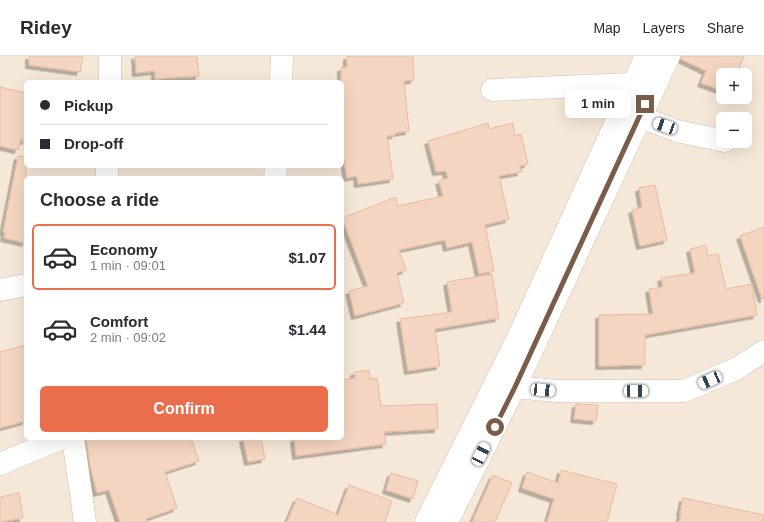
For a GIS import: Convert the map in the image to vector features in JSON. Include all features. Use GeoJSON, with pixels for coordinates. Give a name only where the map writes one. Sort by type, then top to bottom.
{"type":"FeatureCollection","features":[{"type":"Feature","properties":{"kind":"street"},"geometry":{"type":"LineString","coordinates":[[110,56],[110,80]]}},
{"type":"Feature","properties":{"kind":"street"},"geometry":{"type":"LineString","coordinates":[[281,80],[282,56]]}},
{"type":"Feature","properties":{"kind":"street"},"geometry":{"type":"LineString","coordinates":[[426,522],[516,342],[646,56]]}},
{"type":"Feature","properties":{"kind":"street"},"geometry":{"type":"LineString","coordinates":[[447,522],[515,387],[669,56]]}},
{"type":"Feature","properties":{"kind":"street"},"geometry":{"type":"LineString","coordinates":[[492,90],[632,84]]}},
{"type":"Feature","properties":{"kind":"street"},"geometry":{"type":"LineString","coordinates":[[640,117],[677,131],[716,140]]}},
{"type":"Feature","properties":{"kind":"street"},"geometry":{"type":"LineString","coordinates":[[0,290],[24,285]]}},
{"type":"Feature","properties":{"kind":"street"},"geometry":{"type":"LineString","coordinates":[[515,387],[557,391],[684,391],[736,370],[764,351]]}},
{"type":"Feature","properties":{"kind":"street"},"geometry":{"type":"LineString","coordinates":[[0,464],[57,440]]}},
{"type":"Feature","properties":{"kind":"street"},"geometry":{"type":"LineString","coordinates":[[73,440],[85,522]]}},
{"type":"Feature","properties":{"kind":"shaded area"},"geometry":{"type":"Polygon","coordinates":[[[0,56],[764,56],[764,522],[0,522],[0,56]]]}},
{"type":"Feature","properties":{"kind":"building"},"geometry":{"type":"Polygon","coordinates":[[[29,56],[83,56],[80,72],[29,65],[29,56]]]}},
{"type":"Feature","properties":{"kind":"building"},"geometry":{"type":"Polygon","coordinates":[[[135,56],[197,56],[199,76],[155,79],[155,71],[136,73],[135,56]]]}},
{"type":"Feature","properties":{"kind":"building"},"geometry":{"type":"Polygon","coordinates":[[[347,56],[413,56],[414,80],[404,81],[409,131],[387,136],[393,179],[358,184],[357,176],[347,178],[344,159],[344,80],[341,80],[341,68],[347,67],[347,56]]]}},
{"type":"Feature","properties":{"kind":"building"},"geometry":{"type":"Polygon","coordinates":[[[681,56],[744,56],[739,68],[716,68],[716,88],[701,83],[706,71],[681,59],[681,56]]]}},
{"type":"Feature","properties":{"kind":"building"},"geometry":{"type":"Polygon","coordinates":[[[0,87],[24,93],[24,140],[21,139],[18,150],[0,146],[0,87]]]}},
{"type":"Feature","properties":{"kind":"building"},"geometry":{"type":"Polygon","coordinates":[[[488,123],[489,129],[513,123],[515,136],[521,134],[528,164],[520,166],[521,172],[499,176],[509,219],[485,225],[494,271],[479,274],[472,242],[447,248],[445,240],[399,250],[406,270],[397,273],[404,303],[355,316],[349,291],[368,286],[344,223],[344,217],[396,197],[397,206],[443,196],[439,181],[448,178],[446,171],[436,172],[428,141],[488,123]]]}},
{"type":"Feature","properties":{"kind":"building"},"geometry":{"type":"Polygon","coordinates":[[[18,156],[24,157],[26,176],[24,176],[24,243],[4,238],[5,232],[3,232],[18,156]]]}},
{"type":"Feature","properties":{"kind":"building"},"geometry":{"type":"Polygon","coordinates":[[[655,185],[667,240],[640,246],[632,210],[642,207],[639,188],[655,185]]]}},
{"type":"Feature","properties":{"kind":"building"},"geometry":{"type":"Polygon","coordinates":[[[764,227],[764,299],[762,299],[740,236],[764,227]]]}},
{"type":"Feature","properties":{"kind":"building"},"geometry":{"type":"Polygon","coordinates":[[[706,245],[708,256],[718,254],[726,289],[752,284],[757,315],[645,335],[645,365],[599,366],[599,315],[653,314],[649,289],[663,287],[661,278],[695,273],[690,249],[706,245]]]}},
{"type":"Feature","properties":{"kind":"building"},"geometry":{"type":"Polygon","coordinates":[[[492,274],[499,318],[435,329],[440,366],[408,371],[400,319],[452,312],[447,282],[492,274]]]}},
{"type":"Feature","properties":{"kind":"building"},"geometry":{"type":"Polygon","coordinates":[[[24,346],[24,422],[0,428],[0,352],[24,346]]]}},
{"type":"Feature","properties":{"kind":"building"},"geometry":{"type":"Polygon","coordinates":[[[369,370],[370,379],[377,378],[381,406],[437,404],[438,429],[384,432],[386,444],[296,456],[294,440],[344,440],[344,380],[355,378],[354,372],[369,370]]]}},
{"type":"Feature","properties":{"kind":"building"},"geometry":{"type":"Polygon","coordinates":[[[576,404],[598,405],[596,421],[574,419],[576,404]]]}},
{"type":"Feature","properties":{"kind":"building"},"geometry":{"type":"Polygon","coordinates":[[[86,440],[192,440],[199,461],[165,472],[177,508],[146,519],[148,522],[120,522],[109,490],[97,493],[90,465],[86,440]]]}},
{"type":"Feature","properties":{"kind":"building"},"geometry":{"type":"Polygon","coordinates":[[[243,440],[261,440],[265,459],[248,462],[243,440]]]}},
{"type":"Feature","properties":{"kind":"building"},"geometry":{"type":"Polygon","coordinates":[[[561,470],[617,484],[607,522],[547,522],[554,499],[522,488],[527,472],[558,483],[561,470]]]}},
{"type":"Feature","properties":{"kind":"building"},"geometry":{"type":"Polygon","coordinates":[[[391,473],[418,481],[413,499],[386,490],[391,473]]]}},
{"type":"Feature","properties":{"kind":"building"},"geometry":{"type":"Polygon","coordinates":[[[493,475],[512,483],[495,522],[472,522],[493,475]]]}},
{"type":"Feature","properties":{"kind":"building"},"geometry":{"type":"Polygon","coordinates":[[[349,485],[392,501],[385,522],[287,522],[297,498],[338,515],[349,485]]]}},
{"type":"Feature","properties":{"kind":"building"},"geometry":{"type":"Polygon","coordinates":[[[19,493],[23,518],[0,522],[0,497],[19,493]]]}},
{"type":"Feature","properties":{"kind":"building"},"geometry":{"type":"Polygon","coordinates":[[[683,498],[764,515],[763,522],[679,522],[683,498]]]}},
{"type":"Feature","properties":{"kind":"route"},"geometry":{"type":"LineString","coordinates":[[495,427],[515,387],[645,104]]}}]}
